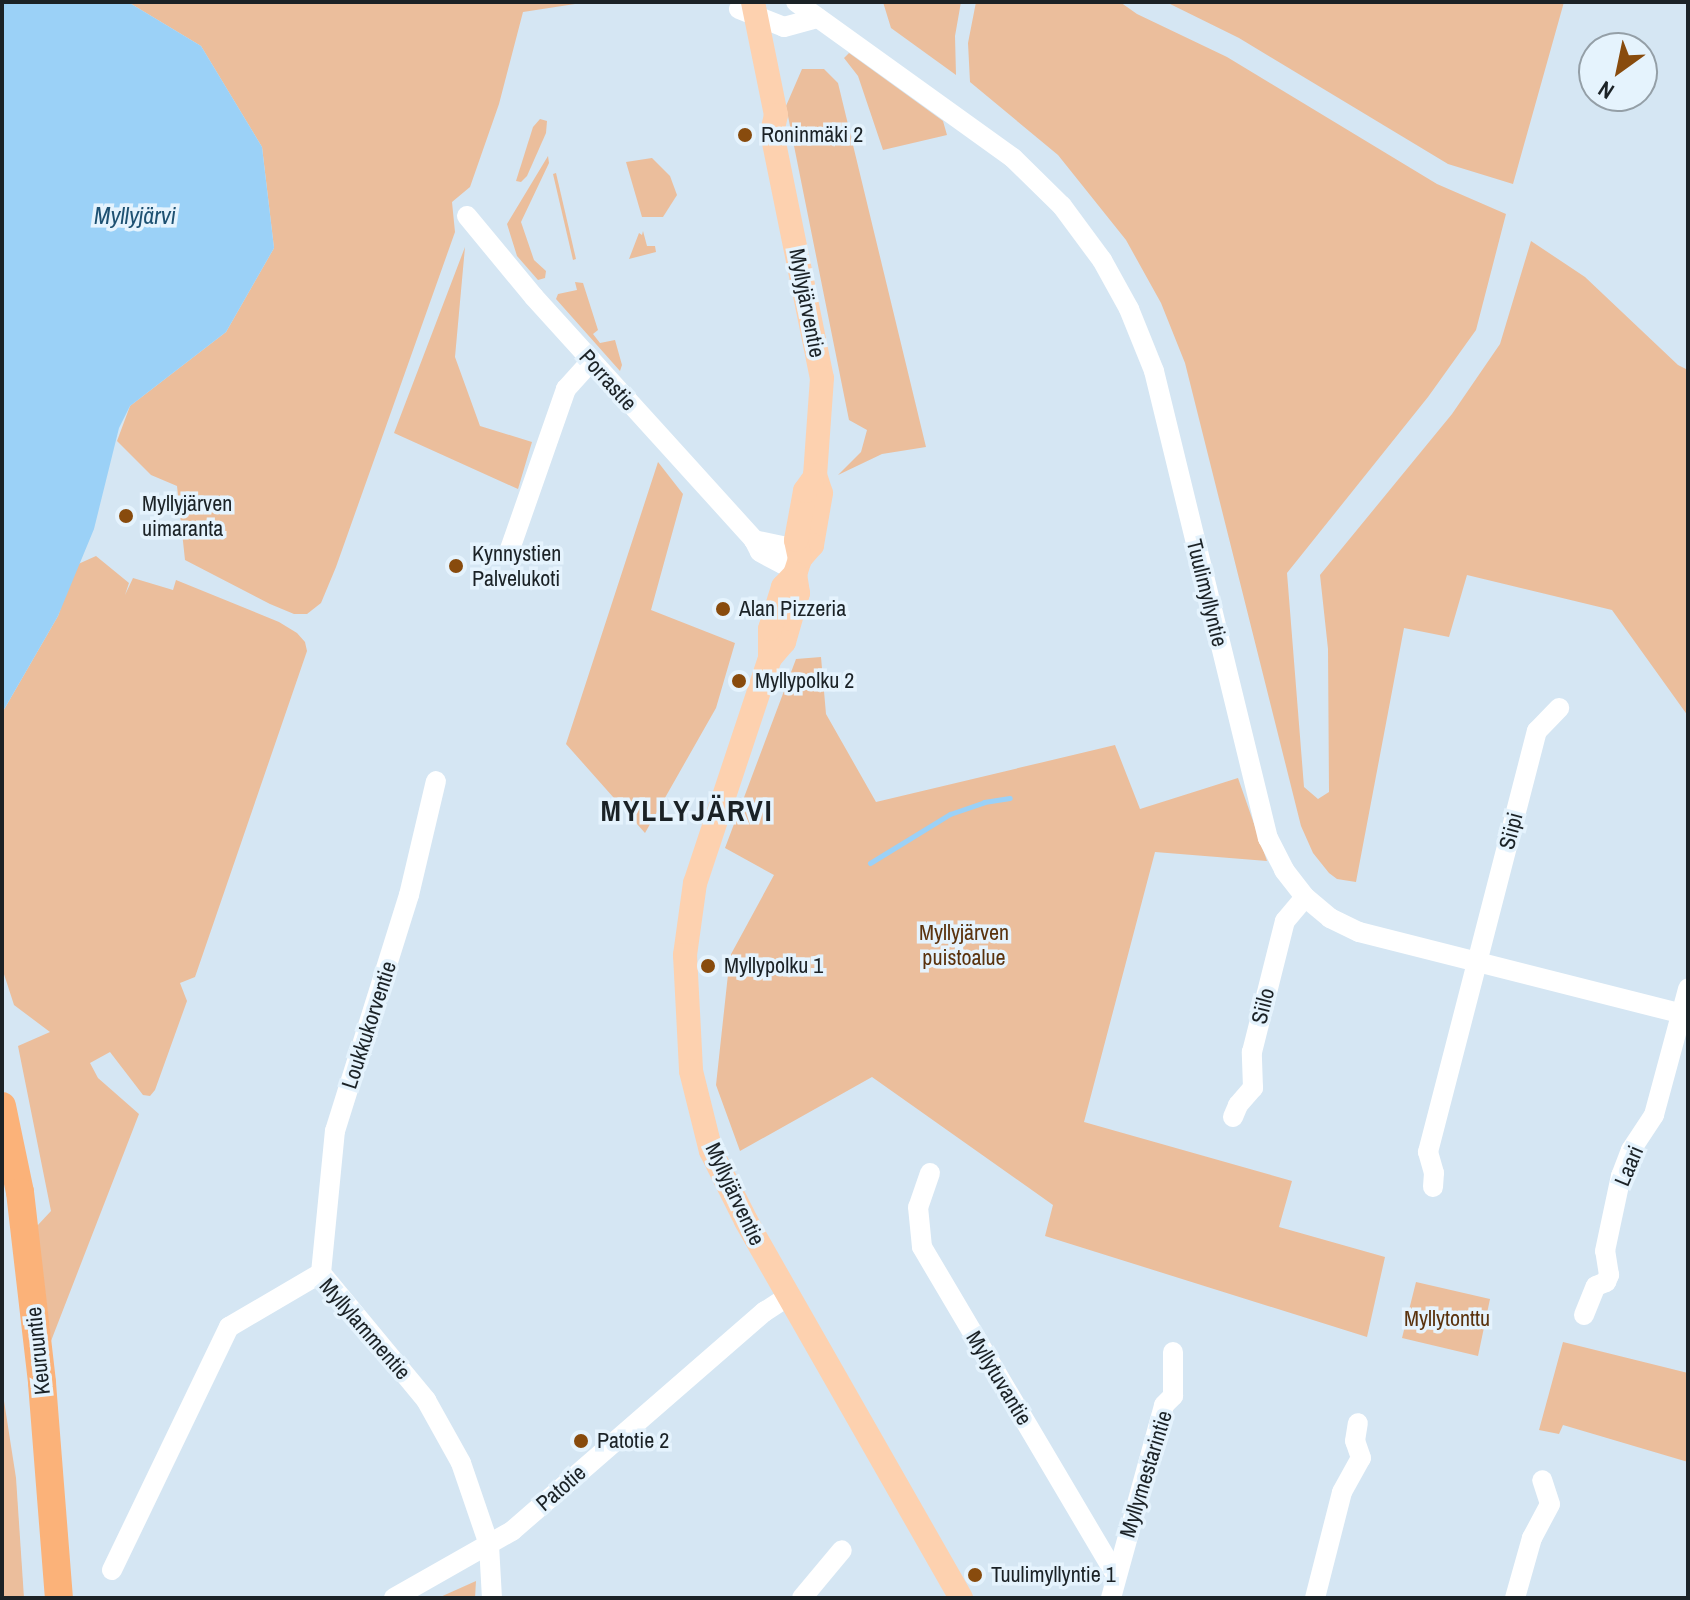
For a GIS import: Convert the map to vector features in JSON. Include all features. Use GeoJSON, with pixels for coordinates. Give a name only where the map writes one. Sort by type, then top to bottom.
{"type":"FeatureCollection","features":[{"type":"Feature","properties":{"kind":"highway","name":"Keuruuntie"},"geometry":{"type":"LineString","coordinates":[[2,1106],[20,1192],[38,1351],[59,1598]]}},
{"type":"Feature","properties":{"kind":"main road","name":"Myllyjärventie"},"geometry":{"type":"LineString","coordinates":[[751,6],[776,115],[772,133],[822,378],[815,475],[821,493],[812,545],[797,566],[798,593],[784,642],[770,658],[695,883],[685,955],[691,1071],[711,1151],[787,1297],[961,1598]]}},
{"type":"Feature","properties":{"kind":"street","name":"Tuulimyllyntie"},"geometry":{"type":"LineString","coordinates":[[796,2],[1013,158],[1062,206],[1109,272],[1129,309],[1154,371],[1268,838],[1284,870],[1305,897],[1330,918],[1359,932],[1685,1014]]}},
{"type":"Feature","properties":{"kind":"street"},"geometry":{"type":"LineString","coordinates":[[751,6],[774,25],[784,27],[818,18]]}},
{"type":"Feature","properties":{"kind":"street","name":"Porrastie"},"geometry":{"type":"LineString","coordinates":[[467,216],[591,361],[754,540],[787,547],[797,566]]}},
{"type":"Feature","properties":{"kind":"street"},"geometry":{"type":"LineString","coordinates":[[510,549],[566,389],[591,361]]}},
{"type":"Feature","properties":{"kind":"street","name":"Siipi"},"geometry":{"type":"LineString","coordinates":[[1433,1187],[1434,1173],[1428,1152],[1537,731],[1559,708]]}},
{"type":"Feature","properties":{"kind":"street","name":"Loukkukorventie"},"geometry":{"type":"LineString","coordinates":[[321,1273],[335,1131],[409,895],[436,781]]}},
{"type":"Feature","properties":{"kind":"street","name":"Siilo"},"geometry":{"type":"LineString","coordinates":[[1233,1117],[1238,1105],[1253,1088],[1252,1052],[1285,921],[1305,897]]}},
{"type":"Feature","properties":{"kind":"street","name":"Laari"},"geometry":{"type":"LineString","coordinates":[[1584,1315],[1596,1286],[1606,1282],[1609,1275],[1605,1251],[1621,1176],[1631,1150],[1654,1115],[1685,1014],[1688,989]]}},
{"type":"Feature","properties":{"kind":"street","name":"Myllytuvantie"},"geometry":{"type":"LineString","coordinates":[[930,1173],[918,1207],[922,1247],[1116,1575]]}},
{"type":"Feature","properties":{"kind":"street","name":"Myllylammentie"},"geometry":{"type":"LineString","coordinates":[[112,1570],[229,1327],[321,1273],[426,1400],[461,1463],[489,1545],[492,1598]]}},
{"type":"Feature","properties":{"kind":"street","name":"Patotie"},"geometry":{"type":"LineString","coordinates":[[394,1598],[512,1531],[752,1322],[787,1297]]}},
{"type":"Feature","properties":{"kind":"street","name":"Myllymestarintie"},"geometry":{"type":"LineString","coordinates":[[1111,1598],[1164,1405],[1173,1396],[1173,1352]]}},
{"type":"Feature","properties":{"kind":"street"},"geometry":{"type":"LineString","coordinates":[[1315,1598],[1342,1492],[1361,1458],[1355,1441],[1358,1423]]}},
{"type":"Feature","properties":{"kind":"street"},"geometry":{"type":"LineString","coordinates":[[1515,1598],[1532,1538],[1550,1504],[1542,1480]]}},
{"type":"Feature","properties":{"kind":"street"},"geometry":{"type":"LineString","coordinates":[[802,1598],[842,1550]]}},
{"type":"Feature","properties":{"kind":"green space"},"geometry":{"type":"Polygon","coordinates":[[[128,2],[588,2],[523,12],[499,104],[470,187],[452,202],[455,232],[336,567],[321,603],[307,614],[294,614],[270,604],[185,560],[177,486],[151,475],[117,441],[130,406],[226,332],[274,248],[262,147],[201,46],[128,2]]]}},
{"type":"Feature","properties":{"kind":"green space"},"geometry":{"type":"Polygon","coordinates":[[[883,2],[961,2],[955,36],[956,75],[891,28],[883,2]]]}},
{"type":"Feature","properties":{"kind":"green space"},"geometry":{"type":"Polygon","coordinates":[[[976,2],[1120,2],[1137,14],[1227,57],[1437,184],[1506,214],[1476,330],[1428,397],[1287,573],[1304,787],[1318,799],[1329,792],[1328,649],[1320,575],[1452,414],[1500,344],[1531,241],[1585,277],[1678,365],[1688,370],[1688,716],[1612,610],[1467,575],[1449,637],[1404,628],[1356,882],[1337,879],[1329,873],[1313,853],[1301,826],[1185,363],[1161,303],[1126,240],[1058,155],[970,82],[968,43],[976,2]]]}},
{"type":"Feature","properties":{"kind":"green space"},"geometry":{"type":"Polygon","coordinates":[[[1166,2],[1564,2],[1513,184],[1448,164],[1239,38],[1166,2]]]}},
{"type":"Feature","properties":{"kind":"green space"},"geometry":{"type":"Polygon","coordinates":[[[849,53],[943,121],[947,135],[883,150],[858,76],[844,58],[849,53]]]}},
{"type":"Feature","properties":{"kind":"green space"},"geometry":{"type":"Polygon","coordinates":[[[802,69],[824,69],[838,83],[926,447],[882,454],[838,475],[861,452],[867,430],[849,420],[786,106],[802,69]]]}},
{"type":"Feature","properties":{"kind":"green space"},"geometry":{"type":"Polygon","coordinates":[[[540,119],[547,121],[546,133],[527,176],[521,182],[516,181],[533,127],[540,119]]]}},
{"type":"Feature","properties":{"kind":"green space"},"geometry":{"type":"Polygon","coordinates":[[[548,156],[549,163],[521,222],[534,260],[546,271],[545,278],[538,280],[517,256],[507,224],[548,156]]]}},
{"type":"Feature","properties":{"kind":"green space"},"geometry":{"type":"Polygon","coordinates":[[[652,158],[670,176],[677,195],[663,217],[642,217],[626,162],[652,158]]]}},
{"type":"Feature","properties":{"kind":"green space"},"geometry":{"type":"Polygon","coordinates":[[[556,173],[576,259],[573,260],[553,174],[556,173]]]}},
{"type":"Feature","properties":{"kind":"green space"},"geometry":{"type":"Polygon","coordinates":[[[643,231],[647,246],[655,246],[656,252],[629,259],[639,233],[642,235],[643,231]]]}},
{"type":"Feature","properties":{"kind":"green space"},"geometry":{"type":"Polygon","coordinates":[[[465,247],[455,357],[480,426],[532,442],[518,489],[394,433],[465,247]]]}},
{"type":"Feature","properties":{"kind":"green space"},"geometry":{"type":"Polygon","coordinates":[[[575,282],[583,283],[598,330],[593,334],[600,343],[615,340],[622,365],[620,371],[556,299],[558,294],[577,290],[575,282]]]}},
{"type":"Feature","properties":{"kind":"green space"},"geometry":{"type":"Polygon","coordinates":[[[658,462],[683,494],[651,610],[735,643],[716,708],[645,833],[566,744],[658,462]]]}},
{"type":"Feature","properties":{"kind":"green space"},"geometry":{"type":"Polygon","coordinates":[[[96,556],[129,583],[125,595],[133,578],[173,590],[176,580],[279,622],[297,633],[305,642],[307,651],[195,977],[180,983],[187,1001],[155,1090],[150,1096],[143,1095],[110,1052],[90,1063],[98,1078],[139,1114],[51,1341],[37,1226],[51,1211],[18,1046],[50,1032],[14,1005],[2,968],[2,713],[58,616],[76,565],[96,556]]]}},
{"type":"Feature","properties":{"kind":"green space","name":"Myllyjärven puistoalue"},"geometry":{"type":"Polygon","coordinates":[[[821,657],[826,714],[876,802],[1115,745],[1140,809],[1238,778],[1267,861],[1155,852],[1084,1122],[1292,1181],[1279,1227],[1385,1257],[1367,1337],[1045,1236],[1053,1205],[872,1077],[740,1151],[716,1085],[730,956],[774,875],[725,848],[796,659],[821,657]]]}},
{"type":"Feature","properties":{"kind":"green space","name":"Myllytonttu"},"geometry":{"type":"Polygon","coordinates":[[[1416,1282],[1490,1299],[1478,1356],[1402,1338],[1416,1282]]]}},
{"type":"Feature","properties":{"kind":"green space"},"geometry":{"type":"Polygon","coordinates":[[[1563,1342],[1688,1373],[1688,1462],[1563,1425],[1559,1434],[1539,1430],[1563,1342]]]}},
{"type":"Feature","properties":{"kind":"green space"},"geometry":{"type":"Polygon","coordinates":[[[2,1388],[16,1478],[24,1598],[2,1598],[2,1388]]]}},
{"type":"Feature","properties":{"kind":"green space"},"geometry":{"type":"Polygon","coordinates":[[[476,1581],[475,1598],[438,1598],[476,1581]]]}},
{"type":"Feature","properties":{"kind":"water","name":"Myllyjärvi"},"geometry":{"type":"Polygon","coordinates":[[[2,2],[128,2],[201,46],[262,147],[274,248],[226,332],[130,406],[119,428],[94,529],[58,616],[2,713],[2,2]]]}},
{"type":"Feature","properties":{"kind":"waterway"},"geometry":{"type":"LineString","coordinates":[[870,863],[950,814],[984,802],[1010,798]]}},
{"type":"Feature","properties":{"kind":"place","name":"Roninmäki 2"},"geometry":{"type":"Point","coordinates":[745,135]}},
{"type":"Feature","properties":{"kind":"place","name":"Myllyjärven uimaranta"},"geometry":{"type":"Point","coordinates":[126,516]}},
{"type":"Feature","properties":{"kind":"place","name":"Kynnystien Palvelukoti"},"geometry":{"type":"Point","coordinates":[456,566]}},
{"type":"Feature","properties":{"kind":"place","name":"Alan Pizzeria"},"geometry":{"type":"Point","coordinates":[723,609]}},
{"type":"Feature","properties":{"kind":"place","name":"Myllypolku 2"},"geometry":{"type":"Point","coordinates":[739,681]}},
{"type":"Feature","properties":{"kind":"place","name":"Myllypolku 1"},"geometry":{"type":"Point","coordinates":[708,966]}},
{"type":"Feature","properties":{"kind":"place","name":"Patotie 2"},"geometry":{"type":"Point","coordinates":[581,1441]}},
{"type":"Feature","properties":{"kind":"place","name":"Tuulimyllyntie 1"},"geometry":{"type":"Point","coordinates":[975,1575]}},
{"type":"Feature","properties":{"kind":"district","name":"MYLLYJÄRVI"},"geometry":{"type":"Point","coordinates":[687,810]}}]}
